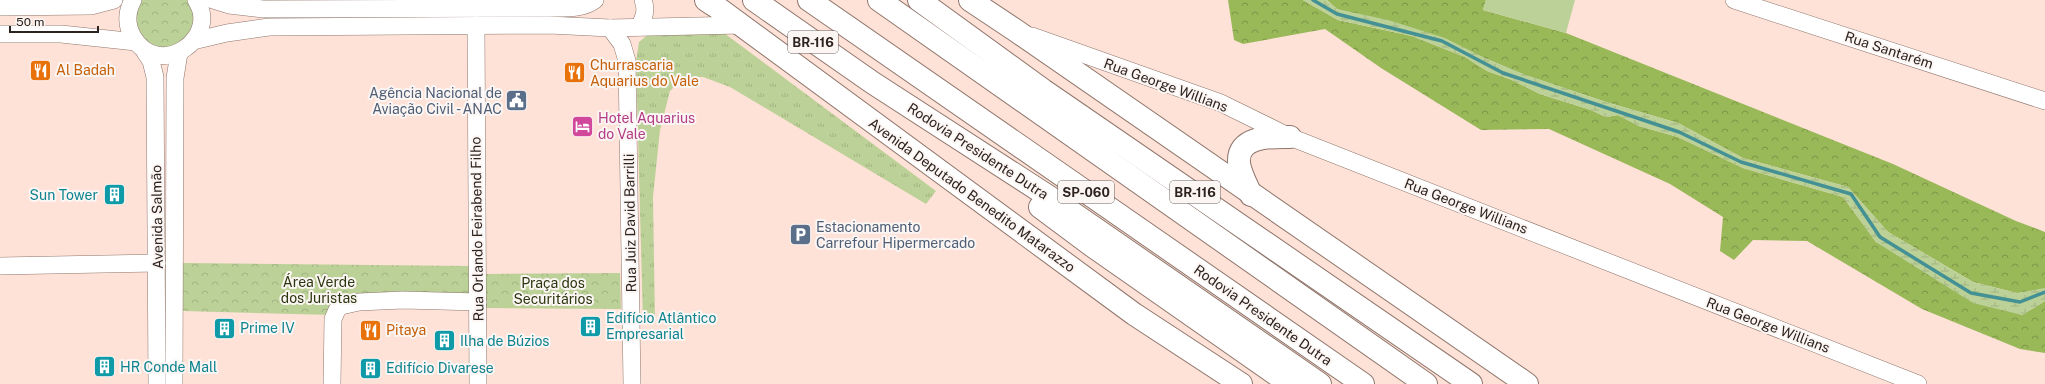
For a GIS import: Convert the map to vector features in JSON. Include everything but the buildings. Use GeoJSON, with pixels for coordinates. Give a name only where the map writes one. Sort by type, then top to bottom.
{"type":"FeatureCollection","features":[{"type":"Feature","properties":{"kind":"main road","name":"Rodovia Presidente Dutra"},"geometry":{"type":"LineString","coordinates":[[754,0],[873,83],[1054,200],[1320,384]]}},
{"type":"Feature","properties":{"kind":"main road","name":"Rodovia Presidente Dutra"},"geometry":{"type":"LineString","coordinates":[[809,0],[1363,384]]}},
{"type":"Feature","properties":{"kind":"main road","name":"SP-060"},"geometry":{"type":"LineString","coordinates":[[879,0],[1426,384]]}},
{"type":"Feature","properties":{"kind":"main road","name":"BR-116"},"geometry":{"type":"LineString","coordinates":[[919,0],[1043,90],[1152,163],[1471,384]]}},
{"type":"Feature","properties":{"kind":"main road"},"geometry":{"type":"LineString","coordinates":[[970,0],[1527,384]]}},
{"type":"Feature","properties":{"kind":"main road","name":"Avenida Deputado Benedito Matarazzo"},"geometry":{"type":"LineString","coordinates":[[708,1],[1139,317],[1241,384]]}},
{"type":"Feature","properties":{"kind":"main road"},"geometry":{"type":"LineString","coordinates":[[873,83],[1091,245],[1290,384]]}},
{"type":"Feature","properties":{"kind":"main road"},"geometry":{"type":"LineString","coordinates":[[1251,195],[1240,164],[1241,153],[1245,146],[1264,137],[1290,137]]}},
{"type":"Feature","properties":{"kind":"main road"},"geometry":{"type":"LineString","coordinates":[[1152,163],[1274,232],[1321,255],[1362,271]]}},
{"type":"Feature","properties":{"kind":"street"},"geometry":{"type":"LineString","coordinates":[[0,7],[91,6],[114,0]]}},
{"type":"Feature","properties":{"kind":"street","name":"Avenida Salmão"},"geometry":{"type":"LineString","coordinates":[[133,0],[127,22],[151,61],[155,76],[158,301],[157,384]]}},
{"type":"Feature","properties":{"kind":"street"},"geometry":{"type":"LineString","coordinates":[[0,34],[61,34],[141,47],[156,56],[168,56],[179,53],[187,48],[199,33],[202,23],[201,12],[196,0]]}},
{"type":"Feature","properties":{"kind":"street"},"geometry":{"type":"LineString","coordinates":[[213,0],[229,5],[270,9],[552,8],[577,7],[589,4],[595,0]]}},
{"type":"Feature","properties":{"kind":"street"},"geometry":{"type":"LineString","coordinates":[[639,27],[644,18],[645,10],[642,0]]}},
{"type":"Feature","properties":{"kind":"street","name":"Rua Santarém"},"geometry":{"type":"LineString","coordinates":[[1734,0],[2045,101]]}},
{"type":"Feature","properties":{"kind":"street"},"geometry":{"type":"LineString","coordinates":[[193,41],[227,33],[269,27],[549,25],[610,28],[742,25]]}},
{"type":"Feature","properties":{"kind":"street","name":"Rua Orlando Feirabend Filho"},"geometry":{"type":"LineString","coordinates":[[476,26],[478,384]]}},
{"type":"Feature","properties":{"kind":"street","name":"Rua Juiz David Barrilli"},"geometry":{"type":"LineString","coordinates":[[610,28],[622,44],[627,61],[632,384]]}},
{"type":"Feature","properties":{"kind":"street","name":"Rua George Willians"},"geometry":{"type":"LineString","coordinates":[[1015,30],[1221,104],[1290,137],[1918,384]]}},
{"type":"Feature","properties":{"kind":"street","name":"Avenida Salmão"},"geometry":{"type":"LineString","coordinates":[[174,384],[175,78],[179,53]]}},
{"type":"Feature","properties":{"kind":"street"},"geometry":{"type":"LineString","coordinates":[[0,266],[157,263]]}},
{"type":"Feature","properties":{"kind":"street"},"geometry":{"type":"LineString","coordinates":[[332,384],[333,319],[337,310],[347,303],[403,300],[478,302]]}},
{"type":"Feature","properties":{"kind":"street"},"geometry":{"type":"LineString","coordinates":[[158,301],[175,311]]}},
{"type":"Feature","properties":{"kind":"green space"},"geometry":{"type":"Polygon","coordinates":[[[136,0],[191,0],[197,18],[184,46],[147,49],[131,12],[136,0]]]}},
{"type":"Feature","properties":{"kind":"green space"},"geometry":{"type":"Polygon","coordinates":[[[1228,0],[1303,0],[1338,20],[1412,36],[1465,57],[1487,71],[1512,80],[1540,94],[1591,110],[1606,117],[1618,115],[1639,126],[1678,137],[1743,168],[1843,197],[1876,242],[2022,315],[2045,301],[2045,353],[2020,349],[1922,309],[1807,241],[1753,240],[1734,260],[1720,251],[1723,217],[1670,184],[1549,129],[1481,130],[1381,68],[1325,29],[1243,44],[1234,40],[1228,0]]]}},
{"type":"Feature","properties":{"kind":"green space"},"geometry":{"type":"Polygon","coordinates":[[[1303,0],[1327,0],[1337,9],[1388,20],[1445,38],[1487,59],[1526,75],[1606,102],[1678,123],[1743,158],[1848,187],[1888,232],[1973,282],[2017,293],[2045,288],[2045,301],[2022,315],[1973,303],[1876,242],[1843,197],[1743,168],[1678,137],[1639,126],[1618,115],[1606,117],[1591,110],[1540,94],[1512,80],[1487,71],[1465,57],[1412,36],[1338,20],[1303,0]]]}},
{"type":"Feature","properties":{"kind":"green space"},"geometry":{"type":"Polygon","coordinates":[[[1327,0],[1486,0],[1483,10],[1566,33],[1893,164],[2016,221],[2045,232],[2045,290],[2017,293],[1973,282],[1888,232],[1848,187],[1743,158],[1678,123],[1606,102],[1522,74],[1487,59],[1337,9],[1327,0]]]}},
{"type":"Feature","properties":{"kind":"green space"},"geometry":{"type":"Polygon","coordinates":[[[1486,0],[1575,0],[1566,33],[1483,10],[1486,0]]]}},
{"type":"Feature","properties":{"kind":"green space"},"geometry":{"type":"Polygon","coordinates":[[[720,30],[936,191],[926,204],[730,87],[703,77],[684,77],[670,91],[660,130],[653,197],[655,321],[643,322],[636,61],[639,42],[650,33],[720,30]]]}},
{"type":"Feature","properties":{"kind":"green space","name":"Área Verde dos Juristas"},"geometry":{"type":"Polygon","coordinates":[[[183,263],[469,266],[471,301],[351,300],[333,315],[183,311],[183,263]]]}},
{"type":"Feature","properties":{"kind":"green space","name":"Praça dos Securitários"},"geometry":{"type":"Polygon","coordinates":[[[620,273],[621,309],[485,308],[486,274],[620,273]]]}},
{"type":"Feature","properties":{"kind":"waterway"},"geometry":{"type":"LineString","coordinates":[[1313,0],[1337,14],[1442,41],[1503,73],[1679,132],[1741,162],[1851,194],[1880,237],[1971,293],[2020,302],[2045,292]]}},
{"type":"Feature","properties":{"kind":"place","name":"Al Badah"},"geometry":{"type":"Point","coordinates":[41,70]}},
{"type":"Feature","properties":{"kind":"place","name":"Churrascaria Aquarius do Vale"},"geometry":{"type":"Point","coordinates":[575,73]}},
{"type":"Feature","properties":{"kind":"place","name":"Agência Nacional de Aviação Civil - ANAC"},"geometry":{"type":"Point","coordinates":[517,101]}},
{"type":"Feature","properties":{"kind":"place","name":"Hotel Aquarius do Vale"},"geometry":{"type":"Point","coordinates":[582,126]}},
{"type":"Feature","properties":{"kind":"place","name":"Sun Tower"},"geometry":{"type":"Point","coordinates":[114,195]}},
{"type":"Feature","properties":{"kind":"place","name":"Estacionamento Carrefour Hipermercado"},"geometry":{"type":"Point","coordinates":[801,235]}},
{"type":"Feature","properties":{"kind":"place","name":"Edifício Atlântico Empresarial"},"geometry":{"type":"Point","coordinates":[591,326]}},
{"type":"Feature","properties":{"kind":"place","name":"Prime IV"},"geometry":{"type":"Point","coordinates":[224,328]}},
{"type":"Feature","properties":{"kind":"place","name":"Pitaya"},"geometry":{"type":"Point","coordinates":[370,330]}},
{"type":"Feature","properties":{"kind":"place","name":"Ilha de Búzios"},"geometry":{"type":"Point","coordinates":[445,341]}},
{"type":"Feature","properties":{"kind":"place","name":"HR Conde Mall"},"geometry":{"type":"Point","coordinates":[105,367]}},
{"type":"Feature","properties":{"kind":"place","name":"Edifício Divarese"},"geometry":{"type":"Point","coordinates":[371,368]}}]}
